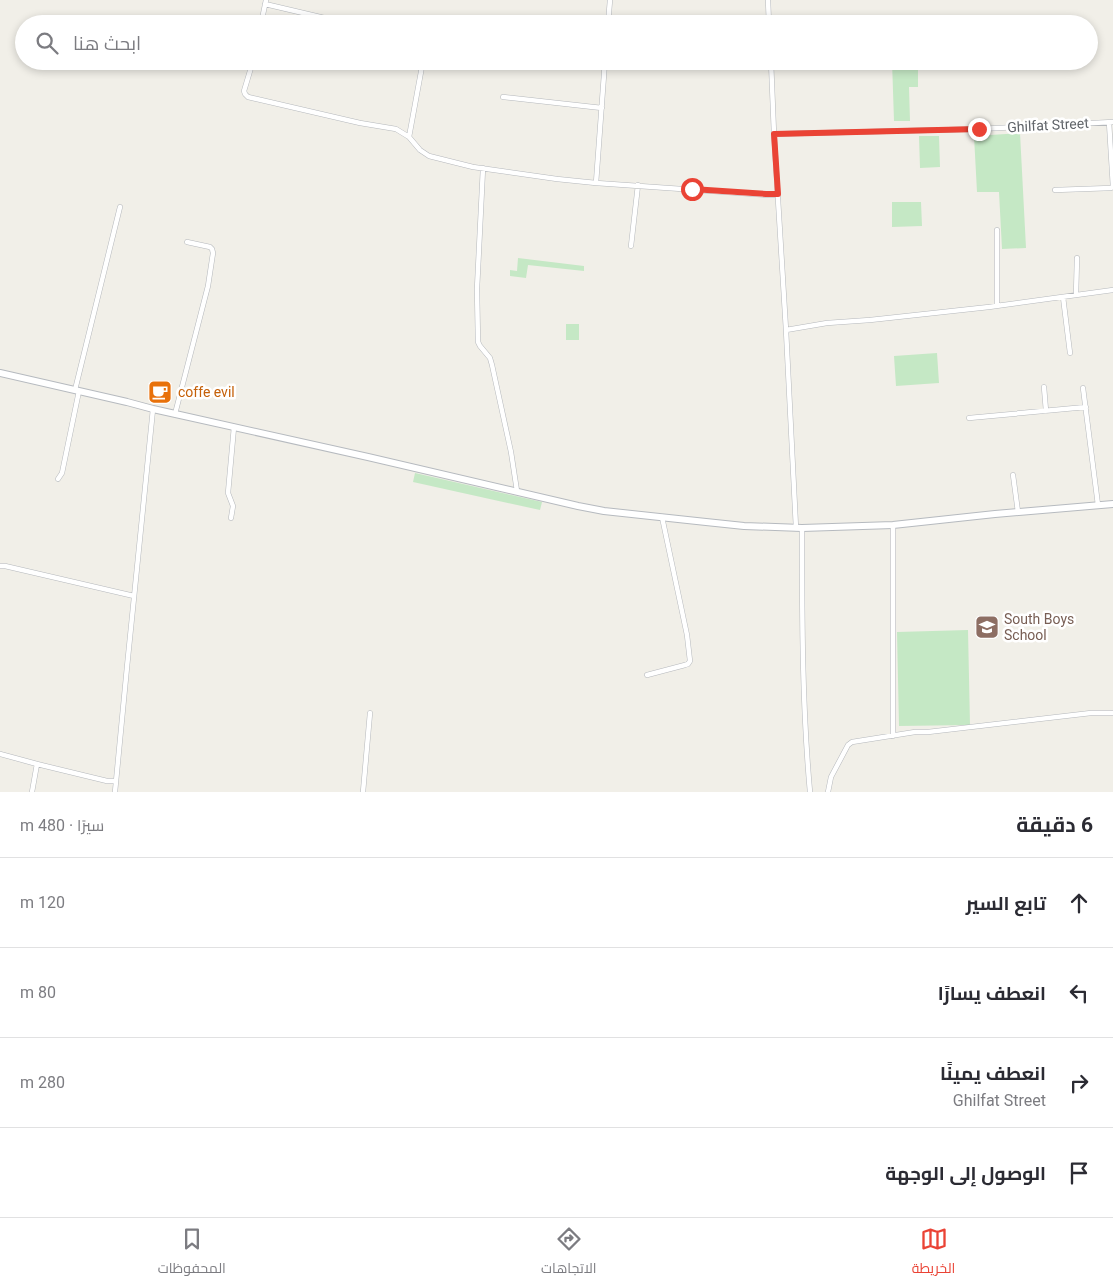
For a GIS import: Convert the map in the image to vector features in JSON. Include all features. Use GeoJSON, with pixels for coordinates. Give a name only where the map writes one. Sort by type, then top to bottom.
{"type":"FeatureCollection","features":[{"type":"Feature","properties":{"kind":"street"},"geometry":{"type":"LineString","coordinates":[[609,15],[610,0]]}},
{"type":"Feature","properties":{"kind":"street"},"geometry":{"type":"LineString","coordinates":[[768,0],[769,15]]}},
{"type":"Feature","properties":{"kind":"street"},"geometry":{"type":"LineString","coordinates":[[263,15],[266,2],[316,15]]}},
{"type":"Feature","properties":{"kind":"street"},"geometry":{"type":"LineString","coordinates":[[250,70],[244,91],[248,97],[360,123],[396,129],[409,136],[420,150],[428,156],[483,168],[557,179],[778,194]]}},
{"type":"Feature","properties":{"kind":"street"},"geometry":{"type":"LineString","coordinates":[[409,136],[422,70]]}},
{"type":"Feature","properties":{"kind":"street"},"geometry":{"type":"LineString","coordinates":[[596,183],[604,70]]}},
{"type":"Feature","properties":{"kind":"street"},"geometry":{"type":"LineString","coordinates":[[771,70],[799,528],[804,702],[810,792]]}},
{"type":"Feature","properties":{"kind":"street"},"geometry":{"type":"LineString","coordinates":[[503,97],[602,108]]}},
{"type":"Feature","properties":{"kind":"street"},"geometry":{"type":"LineString","coordinates":[[1055,190],[1111,188],[1113,186],[1111,122]]}},
{"type":"Feature","properties":{"kind":"street","name":"Ghilfat Street"},"geometry":{"type":"LineString","coordinates":[[774,134],[979,129],[1111,122]]}},
{"type":"Feature","properties":{"kind":"street"},"geometry":{"type":"LineString","coordinates":[[483,168],[477,289],[478,342],[490,358],[492,365],[511,452],[517,491]]}},
{"type":"Feature","properties":{"kind":"street"},"geometry":{"type":"LineString","coordinates":[[631,246],[638,185]]}},
{"type":"Feature","properties":{"kind":"street"},"geometry":{"type":"LineString","coordinates":[[58,479],[62,473],[77,390],[120,207]]}},
{"type":"Feature","properties":{"kind":"street"},"geometry":{"type":"LineString","coordinates":[[997,230],[997,306]]}},
{"type":"Feature","properties":{"kind":"street"},"geometry":{"type":"LineString","coordinates":[[175,414],[208,286],[213,253],[210,247],[187,242]]}},
{"type":"Feature","properties":{"kind":"street"},"geometry":{"type":"LineString","coordinates":[[1076,296],[1077,258]]}},
{"type":"Feature","properties":{"kind":"street"},"geometry":{"type":"LineString","coordinates":[[786,330],[827,323],[997,306],[1113,290]]}},
{"type":"Feature","properties":{"kind":"street"},"geometry":{"type":"LineString","coordinates":[[1063,298],[1070,353]]}},
{"type":"Feature","properties":{"kind":"street"},"geometry":{"type":"LineString","coordinates":[[0,373],[578,506],[662,517],[735,525],[799,528],[893,525],[1113,504]]}},
{"type":"Feature","properties":{"kind":"street"},"geometry":{"type":"LineString","coordinates":[[1044,387],[1046,411]]}},
{"type":"Feature","properties":{"kind":"street"},"geometry":{"type":"LineString","coordinates":[[1083,388],[1098,505]]}},
{"type":"Feature","properties":{"kind":"street"},"geometry":{"type":"LineString","coordinates":[[969,418],[1086,408]]}},
{"type":"Feature","properties":{"kind":"street"},"geometry":{"type":"LineString","coordinates":[[115,792],[153,409]]}},
{"type":"Feature","properties":{"kind":"street"},"geometry":{"type":"LineString","coordinates":[[231,518],[233,506],[228,493],[234,427]]}},
{"type":"Feature","properties":{"kind":"street"},"geometry":{"type":"LineString","coordinates":[[1013,475],[1018,512]]}},
{"type":"Feature","properties":{"kind":"street"},"geometry":{"type":"LineString","coordinates":[[647,675],[688,664],[690,660],[687,635],[662,517]]}},
{"type":"Feature","properties":{"kind":"street"},"geometry":{"type":"LineString","coordinates":[[893,525],[893,736]]}},
{"type":"Feature","properties":{"kind":"street"},"geometry":{"type":"LineString","coordinates":[[0,566],[134,596]]}},
{"type":"Feature","properties":{"kind":"street"},"geometry":{"type":"LineString","coordinates":[[363,792],[370,713]]}},
{"type":"Feature","properties":{"kind":"street"},"geometry":{"type":"LineString","coordinates":[[828,792],[831,777],[848,745],[852,742],[1113,713]]}},
{"type":"Feature","properties":{"kind":"street"},"geometry":{"type":"LineString","coordinates":[[0,754],[116,781]]}},
{"type":"Feature","properties":{"kind":"street"},"geometry":{"type":"LineString","coordinates":[[32,792],[37,764]]}},
{"type":"Feature","properties":{"kind":"green space"},"geometry":{"type":"Polygon","coordinates":[[[892,70],[918,70],[918,87],[909,87],[910,121],[894,121],[892,70]]]}},
{"type":"Feature","properties":{"kind":"green space"},"geometry":{"type":"Polygon","coordinates":[[[1020,133],[1026,248],[1002,249],[999,192],[977,192],[974,136],[1020,133]]]}},
{"type":"Feature","properties":{"kind":"green space"},"geometry":{"type":"Polygon","coordinates":[[[919,136],[939,136],[940,167],[920,168],[919,136]]]}},
{"type":"Feature","properties":{"kind":"green space"},"geometry":{"type":"Polygon","coordinates":[[[892,202],[921,202],[922,226],[892,227],[892,202]]]}},
{"type":"Feature","properties":{"kind":"green space"},"geometry":{"type":"Polygon","coordinates":[[[518,258],[584,266],[584,271],[528,265],[526,278],[510,276],[510,270],[517,271],[518,258]]]}},
{"type":"Feature","properties":{"kind":"green space"},"geometry":{"type":"Polygon","coordinates":[[[566,324],[579,324],[579,340],[566,340],[566,324]]]}},
{"type":"Feature","properties":{"kind":"green space"},"geometry":{"type":"Polygon","coordinates":[[[937,353],[939,383],[896,386],[894,356],[937,353]]]}},
{"type":"Feature","properties":{"kind":"green space"},"geometry":{"type":"Polygon","coordinates":[[[415,473],[542,502],[540,510],[413,482],[415,473]]]}},
{"type":"Feature","properties":{"kind":"green space"},"geometry":{"type":"Polygon","coordinates":[[[968,630],[970,725],[899,726],[897,632],[968,630]]]}},
{"type":"Feature","properties":{"kind":"place","name":"coffe evil"},"geometry":{"type":"Point","coordinates":[160,392]}},
{"type":"Feature","properties":{"kind":"place","name":"South Boys School"},"geometry":{"type":"Point","coordinates":[987,627]}},
{"type":"Feature","properties":{"kind":"route"},"geometry":{"type":"LineString","coordinates":[[692,189],[778,194],[774,134],[979,129]]}}]}
